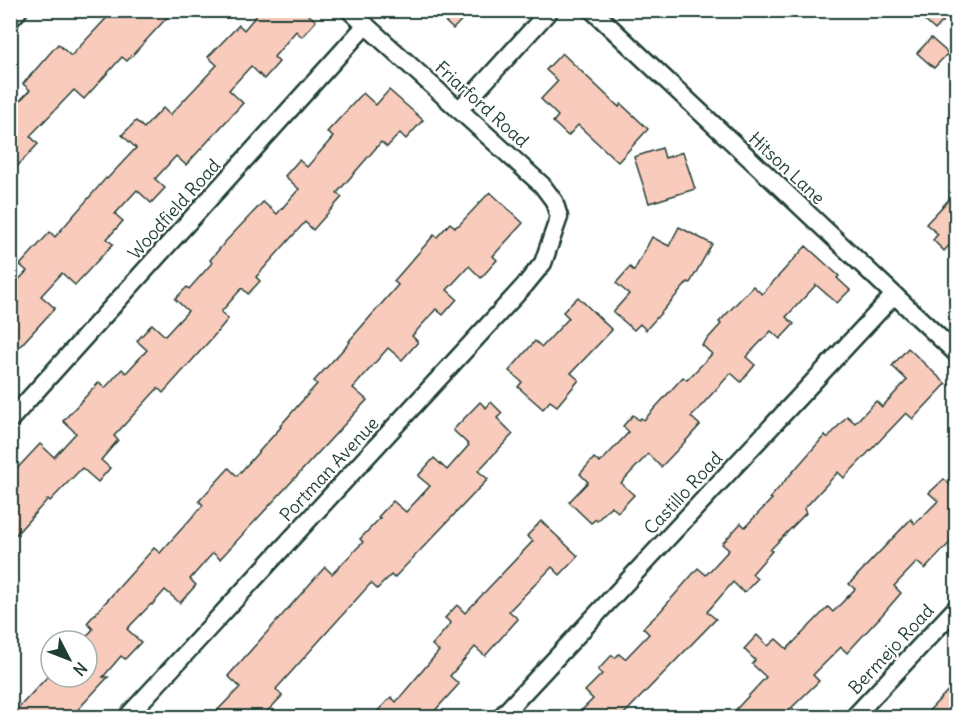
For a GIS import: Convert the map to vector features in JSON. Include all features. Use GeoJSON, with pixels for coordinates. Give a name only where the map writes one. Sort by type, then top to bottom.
{"type":"FeatureCollection","features":[{"type":"Feature","properties":{"kind":"street"},"geometry":{"type":"LineString","coordinates":[[10,20],[19,10]]}},
{"type":"Feature","properties":{"kind":"street","name":"Friarford Road"},"geometry":{"type":"LineString","coordinates":[[350,10],[542,185],[554,201],[559,217],[552,242]]}},
{"type":"Feature","properties":{"kind":"street"},"geometry":{"type":"LineString","coordinates":[[459,110],[550,10]]}},
{"type":"Feature","properties":{"kind":"street","name":"Hitson Lane"},"geometry":{"type":"LineString","coordinates":[[591,10],[957,353]]}},
{"type":"Feature","properties":{"kind":"street","name":"Woodfield Road"},"geometry":{"type":"LineString","coordinates":[[10,420],[366,25]]}},
{"type":"Feature","properties":{"kind":"street","name":"Portman Avenue"},"geometry":{"type":"LineString","coordinates":[[126,717],[525,285],[543,263],[552,242]]}},
{"type":"Feature","properties":{"kind":"street","name":"Castillo Road"},"geometry":{"type":"LineString","coordinates":[[500,717],[894,296]]}},
{"type":"Feature","properties":{"kind":"street","name":"Bermejo Road"},"geometry":{"type":"LineString","coordinates":[[853,717],[957,608]]}},
{"type":"Feature","properties":{"kind":"building"},"geometry":{"type":"Polygon","coordinates":[[[114,10],[174,10],[127,61],[122,57],[84,99],[74,90],[30,136],[38,144],[10,174],[10,111],[30,90],[23,84],[58,44],[71,56],[114,10]]]}},
{"type":"Feature","properties":{"kind":"building"},"geometry":{"type":"Polygon","coordinates":[[[261,10],[303,10],[316,21],[302,37],[296,31],[274,57],[279,62],[264,79],[251,66],[229,90],[243,103],[186,165],[176,156],[155,179],[165,188],[151,203],[137,190],[115,214],[123,221],[107,239],[113,244],[75,285],[62,273],[41,296],[55,308],[10,357],[10,289],[27,271],[20,265],[50,232],[55,237],[106,178],[136,148],[122,135],[136,121],[144,128],[163,108],[170,115],[217,65],[208,57],[239,25],[244,30],[261,10]]]}},
{"type":"Feature","properties":{"kind":"building"},"geometry":{"type":"Polygon","coordinates":[[[433,10],[471,10],[453,29],[433,10]]]}},
{"type":"Feature","properties":{"kind":"building"},"geometry":{"type":"Polygon","coordinates":[[[913,10],[953,10],[935,30],[913,10]]]}},
{"type":"Feature","properties":{"kind":"building"},"geometry":{"type":"Polygon","coordinates":[[[931,38],[948,53],[934,68],[917,53],[931,38]]]}},
{"type":"Feature","properties":{"kind":"building"},"geometry":{"type":"Polygon","coordinates":[[[562,53],[619,107],[621,104],[648,129],[618,162],[578,125],[568,136],[553,122],[558,116],[541,99],[558,81],[546,70],[562,53]]]}},
{"type":"Feature","properties":{"kind":"building"},"geometry":{"type":"Polygon","coordinates":[[[389,90],[423,120],[406,139],[400,133],[387,147],[381,142],[337,193],[342,197],[313,230],[305,222],[256,277],[260,281],[248,294],[242,288],[221,312],[228,319],[213,337],[163,393],[158,388],[114,436],[118,440],[101,460],[110,468],[98,482],[82,468],[50,501],[48,499],[10,541],[10,476],[40,444],[54,457],[76,433],[63,421],[99,382],[105,388],[122,369],[126,373],[147,350],[137,341],[152,324],[165,336],[188,311],[175,299],[187,287],[189,289],[212,263],[210,260],[226,241],[263,202],[277,214],[299,189],[285,176],[299,160],[307,167],[333,137],[327,132],[363,93],[376,105],[389,90]]]}},
{"type":"Feature","properties":{"kind":"building"},"geometry":{"type":"Polygon","coordinates":[[[662,148],[665,158],[683,152],[695,189],[649,203],[634,157],[662,148]]]}},
{"type":"Feature","properties":{"kind":"building"},"geometry":{"type":"Polygon","coordinates":[[[957,191],[957,237],[944,251],[933,240],[938,234],[926,224],[957,191]]]}},
{"type":"Feature","properties":{"kind":"building"},"geometry":{"type":"Polygon","coordinates":[[[490,192],[523,223],[493,256],[497,260],[481,278],[469,266],[447,290],[457,299],[443,315],[436,309],[412,336],[418,342],[402,360],[388,348],[353,388],[367,400],[220,559],[213,553],[190,579],[196,585],[180,603],[165,590],[127,629],[141,642],[125,659],[121,656],[103,677],[108,677],[99,687],[99,629],[93,629],[87,623],[154,548],[160,553],[203,505],[199,501],[229,468],[237,476],[281,427],[317,384],[314,381],[398,285],[394,281],[434,235],[437,237],[450,223],[455,227],[490,192]]]}},
{"type":"Feature","properties":{"kind":"building"},"geometry":{"type":"Polygon","coordinates":[[[679,227],[712,244],[690,283],[688,282],[646,330],[640,324],[634,330],[613,312],[629,294],[616,283],[630,267],[634,271],[652,237],[669,246],[679,227]]]}},
{"type":"Feature","properties":{"kind":"building"},"geometry":{"type":"Polygon","coordinates":[[[806,246],[839,276],[837,278],[850,290],[837,303],[816,285],[786,317],[794,324],[780,339],[771,331],[746,357],[755,365],[741,382],[731,373],[691,417],[700,425],[682,445],[661,467],[648,454],[621,483],[634,495],[618,512],[611,506],[597,521],[596,519],[591,523],[569,502],[588,482],[580,474],[594,458],[600,463],[629,432],[623,426],[633,415],[639,420],[641,418],[644,420],[683,377],[687,380],[712,354],[702,345],[721,324],[719,322],[753,286],[762,294],[806,246]]]}},
{"type":"Feature","properties":{"kind":"building"},"geometry":{"type":"Polygon","coordinates":[[[578,297],[612,330],[571,373],[579,380],[557,406],[550,401],[543,409],[518,387],[522,382],[509,371],[535,341],[542,347],[569,318],[563,312],[578,297]]]}},
{"type":"Feature","properties":{"kind":"building"},"geometry":{"type":"Polygon","coordinates":[[[908,348],[946,384],[913,419],[906,413],[844,478],[838,472],[804,509],[806,513],[770,550],[772,551],[752,574],[757,579],[744,593],[733,582],[707,612],[716,619],[621,717],[575,717],[593,699],[585,691],[602,674],[598,670],[612,655],[615,658],[619,654],[625,659],[649,634],[643,628],[698,568],[706,575],[729,550],[722,544],[741,523],[745,527],[772,499],[770,498],[825,435],[828,438],[847,416],[855,423],[876,401],[882,407],[907,380],[892,366],[908,348]]]}},
{"type":"Feature","properties":{"kind":"building"},"geometry":{"type":"Polygon","coordinates":[[[480,402],[486,408],[491,402],[502,413],[497,418],[513,434],[478,471],[488,479],[394,578],[391,575],[377,589],[371,583],[276,689],[282,696],[262,717],[211,717],[240,687],[228,676],[325,567],[332,574],[363,542],[360,539],[393,501],[406,512],[430,486],[418,476],[434,458],[447,470],[469,445],[453,430],[480,402]]]}},
{"type":"Feature","properties":{"kind":"building"},"geometry":{"type":"Polygon","coordinates":[[[944,479],[957,491],[957,535],[925,569],[917,562],[894,586],[901,593],[882,615],[847,653],[841,647],[813,675],[819,681],[782,717],[729,717],[766,677],[752,664],[755,660],[744,649],[757,635],[768,646],[776,639],[787,649],[828,607],[833,612],[855,589],[849,584],[911,519],[915,524],[938,501],[929,493],[944,479]]]}},
{"type":"Feature","properties":{"kind":"building"},"geometry":{"type":"Polygon","coordinates":[[[541,521],[578,556],[560,575],[552,567],[509,611],[518,619],[485,656],[475,647],[450,676],[459,684],[429,717],[372,717],[391,697],[396,702],[439,651],[432,645],[451,623],[445,618],[457,605],[465,613],[533,541],[527,536],[541,521]]]}},
{"type":"Feature","properties":{"kind":"building"},"geometry":{"type":"Polygon","coordinates":[[[957,681],[957,717],[923,717],[957,681]]]}},
{"type":"Feature","properties":{"kind":"building"},"geometry":{"type":"Polygon","coordinates":[[[39,686],[39,689],[97,689],[71,717],[10,717],[39,686]]]}}]}
